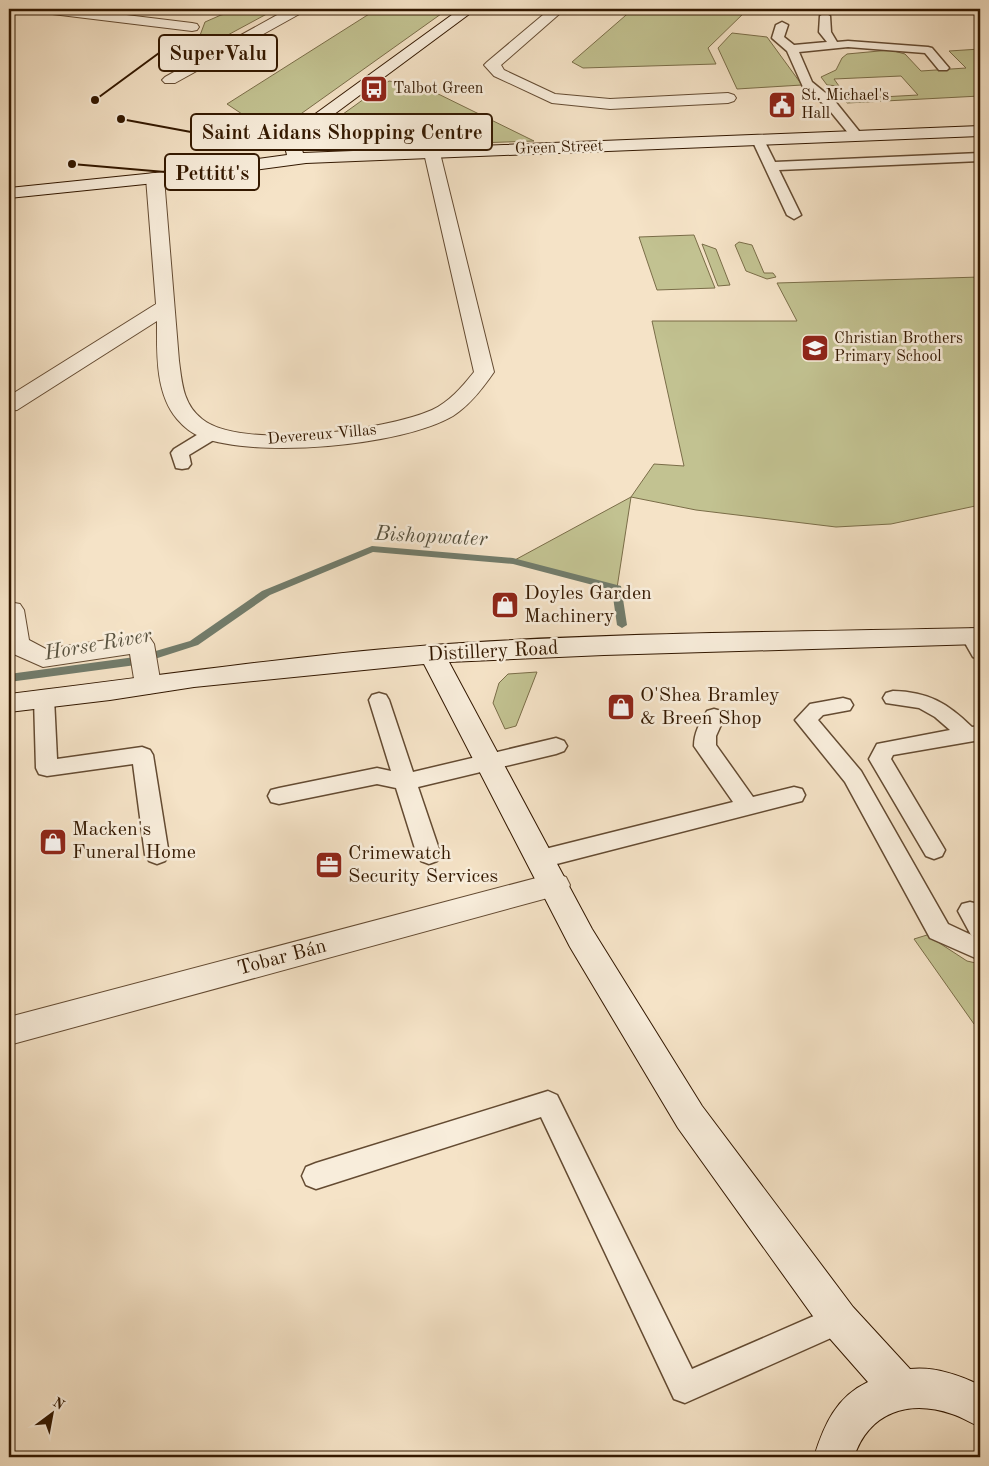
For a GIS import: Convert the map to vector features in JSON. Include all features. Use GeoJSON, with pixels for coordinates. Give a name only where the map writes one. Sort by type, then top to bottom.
{"type":"FeatureCollection","features":[{"type":"Feature","properties":{"kind":"street"},"geometry":{"type":"LineString","coordinates":[[44,9],[149,15],[192,27]]}},
{"type":"Feature","properties":{"kind":"street"},"geometry":{"type":"LineString","coordinates":[[170,80],[298,9]]}},
{"type":"Feature","properties":{"kind":"street"},"geometry":{"type":"LineString","coordinates":[[297,160],[292,143],[295,136],[469,9]]}},
{"type":"Feature","properties":{"kind":"street"},"geometry":{"type":"LineString","coordinates":[[558,9],[492,65],[499,73],[552,98],[610,104],[728,98]]}},
{"type":"Feature","properties":{"kind":"street","name":"Green Street"},"geometry":{"type":"LineString","coordinates":[[9,193],[155,178],[297,160],[980,131]]}},
{"type":"Feature","properties":{"kind":"street"},"geometry":{"type":"LineString","coordinates":[[231,168],[284,137],[295,136]]}},
{"type":"Feature","properties":{"kind":"street","name":"Devereux Villas"},"geometry":{"type":"LineString","coordinates":[[155,178],[172,388],[180,409],[199,428],[211,434],[236,440],[301,440],[346,437],[397,428],[438,415],[467,395],[484,372],[432,153]]}},
{"type":"Feature","properties":{"kind":"street"},"geometry":{"type":"LineString","coordinates":[[9,405],[166,306]]}},
{"type":"Feature","properties":{"kind":"street"},"geometry":{"type":"LineString","coordinates":[[9,610],[11,610],[17,645],[43,658],[141,644],[145,665]]}},
{"type":"Feature","properties":{"kind":"street","name":"Distillery Road"},"geometry":{"type":"LineString","coordinates":[[9,703],[110,691],[145,665],[604,646],[977,641]]}},
{"type":"Feature","properties":{"kind":"street"},"geometry":{"type":"LineString","coordinates":[[432,654],[581,938],[690,1117],[839,1320],[901,1389]]}},
{"type":"Feature","properties":{"kind":"street","name":"Tobar Bán"},"geometry":{"type":"LineString","coordinates":[[9,1031],[548,872]]}},
{"type":"Feature","properties":{"kind":"street"},"geometry":{"type":"LineString","coordinates":[[834,1457],[838,1440],[853,1416],[875,1398],[901,1389],[928,1388],[957,1395],[980,1407]]}},
{"type":"Feature","properties":{"kind":"lane"},"geometry":{"type":"LineString","coordinates":[[825,16],[824,32],[834,46]]}},
{"type":"Feature","properties":{"kind":"lane"},"geometry":{"type":"LineString","coordinates":[[782,25],[778,38],[792,49],[807,84],[830,104],[857,136]]}},
{"type":"Feature","properties":{"kind":"lane"},"geometry":{"type":"LineString","coordinates":[[792,49],[848,44],[928,50],[942,44]]}},
{"type":"Feature","properties":{"kind":"lane"},"geometry":{"type":"LineString","coordinates":[[928,50],[943,68]]}},
{"type":"Feature","properties":{"kind":"lane"},"geometry":{"type":"LineString","coordinates":[[758,140],[794,215]]}},
{"type":"Feature","properties":{"kind":"lane"},"geometry":{"type":"LineString","coordinates":[[771,166],[980,157]]}},
{"type":"Feature","properties":{"kind":"lane"},"geometry":{"type":"LineString","coordinates":[[182,464],[180,453],[211,434]]}},
{"type":"Feature","properties":{"kind":"lane"},"geometry":{"type":"LineString","coordinates":[[44,698],[48,768],[142,755],[157,854]]}},
{"type":"Feature","properties":{"kind":"lane"},"geometry":{"type":"LineString","coordinates":[[893,698],[909,698],[930,703],[974,734]]}},
{"type":"Feature","properties":{"kind":"lane"},"geometry":{"type":"LineString","coordinates":[[379,700],[429,855]]}},
{"type":"Feature","properties":{"kind":"lane"},"geometry":{"type":"LineString","coordinates":[[843,705],[817,709],[806,720],[853,777],[939,931],[980,950]]}},
{"type":"Feature","properties":{"kind":"lane"},"geometry":{"type":"LineString","coordinates":[[714,716],[705,736],[705,746],[748,807]]}},
{"type":"Feature","properties":{"kind":"lane"},"geometry":{"type":"LineString","coordinates":[[887,838],[929,841],[880,759],[885,749],[974,734]]}},
{"type":"Feature","properties":{"kind":"lane"},"geometry":{"type":"LineString","coordinates":[[279,796],[377,776],[405,782],[556,746]]}},
{"type":"Feature","properties":{"kind":"lane"},"geometry":{"type":"LineString","coordinates":[[548,872],[748,807],[794,795]]}},
{"type":"Feature","properties":{"kind":"lane"},"geometry":{"type":"LineString","coordinates":[[316,1176],[548,1103],[685,1388],[839,1320]]}},
{"type":"Feature","properties":{"kind":"green space"},"geometry":{"type":"Polygon","coordinates":[[[248,9],[276,9],[213,43],[199,38],[205,22],[221,15],[248,9]]]}},
{"type":"Feature","properties":{"kind":"green space"},"geometry":{"type":"Polygon","coordinates":[[[377,9],[448,9],[274,133],[269,132],[227,104],[377,9]]]}},
{"type":"Feature","properties":{"kind":"green space"},"geometry":{"type":"Polygon","coordinates":[[[633,9],[745,9],[746,11],[708,48],[716,64],[583,68],[572,62],[633,9]]]}},
{"type":"Feature","properties":{"kind":"green space"},"geometry":{"type":"Polygon","coordinates":[[[732,33],[767,37],[802,85],[737,89],[718,48],[732,33]]]}},
{"type":"Feature","properties":{"kind":"green space"},"geometry":{"type":"Polygon","coordinates":[[[980,49],[980,96],[847,103],[845,99],[918,95],[901,76],[834,79],[839,86],[827,85],[821,77],[836,70],[842,58],[847,54],[890,50],[905,54],[921,71],[966,68],[949,51],[980,49]]]}},
{"type":"Feature","properties":{"kind":"green space"},"geometry":{"type":"Polygon","coordinates":[[[389,81],[424,87],[534,141],[338,148],[321,145],[316,141],[318,132],[389,81]]]}},
{"type":"Feature","properties":{"kind":"green space"},"geometry":{"type":"Polygon","coordinates":[[[694,235],[715,288],[657,290],[639,237],[694,235]]]}},
{"type":"Feature","properties":{"kind":"green space"},"geometry":{"type":"Polygon","coordinates":[[[739,242],[752,245],[764,273],[773,273],[776,277],[767,279],[746,271],[735,245],[739,242]]]}},
{"type":"Feature","properties":{"kind":"green space"},"geometry":{"type":"Polygon","coordinates":[[[702,244],[716,249],[730,285],[718,286],[702,244]]]}},
{"type":"Feature","properties":{"kind":"green space","name":"Christian Brothers Primary School"},"geometry":{"type":"Polygon","coordinates":[[[980,277],[980,505],[891,524],[836,527],[696,510],[631,497],[654,464],[684,466],[652,321],[797,321],[777,283],[980,277]]]}},
{"type":"Feature","properties":{"kind":"green space"},"geometry":{"type":"Polygon","coordinates":[[[631,497],[617,588],[513,561],[631,497]]]}},
{"type":"Feature","properties":{"kind":"green space"},"geometry":{"type":"Polygon","coordinates":[[[537,672],[516,726],[505,729],[493,703],[499,683],[508,674],[537,672]]]}},
{"type":"Feature","properties":{"kind":"green space"},"geometry":{"type":"Polygon","coordinates":[[[927,935],[967,961],[980,964],[980,1023],[974,1024],[914,939],[927,935]]]}},
{"type":"Feature","properties":{"kind":"waterway","name":"Bishopwater"},"geometry":{"type":"LineString","coordinates":[[9,678],[136,661],[194,643],[266,593],[372,549],[513,561],[617,588],[622,625]]}},
{"type":"Feature","properties":{"kind":"place","name":"Talbot Green"},"geometry":{"type":"Point","coordinates":[374,89]}},
{"type":"Feature","properties":{"kind":"place","name":"SuperValu"},"geometry":{"type":"Point","coordinates":[95,100]}},
{"type":"Feature","properties":{"kind":"place","name":"St. Michael's Hall"},"geometry":{"type":"Point","coordinates":[782,105]}},
{"type":"Feature","properties":{"kind":"place","name":"Saint Aidans Shopping Centre"},"geometry":{"type":"Point","coordinates":[121,119]}},
{"type":"Feature","properties":{"kind":"place","name":"Pettitt's"},"geometry":{"type":"Point","coordinates":[72,164]}},
{"type":"Feature","properties":{"kind":"place","name":"Christian Brothers Primary School"},"geometry":{"type":"Point","coordinates":[815,348]}},
{"type":"Feature","properties":{"kind":"place","name":"Doyles Garden Machinery"},"geometry":{"type":"Point","coordinates":[505,605]}},
{"type":"Feature","properties":{"kind":"place","name":"O'Shea Bramley & Breen Shop"},"geometry":{"type":"Point","coordinates":[621,707]}},
{"type":"Feature","properties":{"kind":"place","name":"Macken's Funeral Home"},"geometry":{"type":"Point","coordinates":[53,842]}},
{"type":"Feature","properties":{"kind":"place","name":"Crimewatch Security Services"},"geometry":{"type":"Point","coordinates":[329,865]}},
{"type":"Feature","properties":{"kind":"water label","name":"Horse River"},"geometry":{"type":"Point","coordinates":[98,645]}}]}
